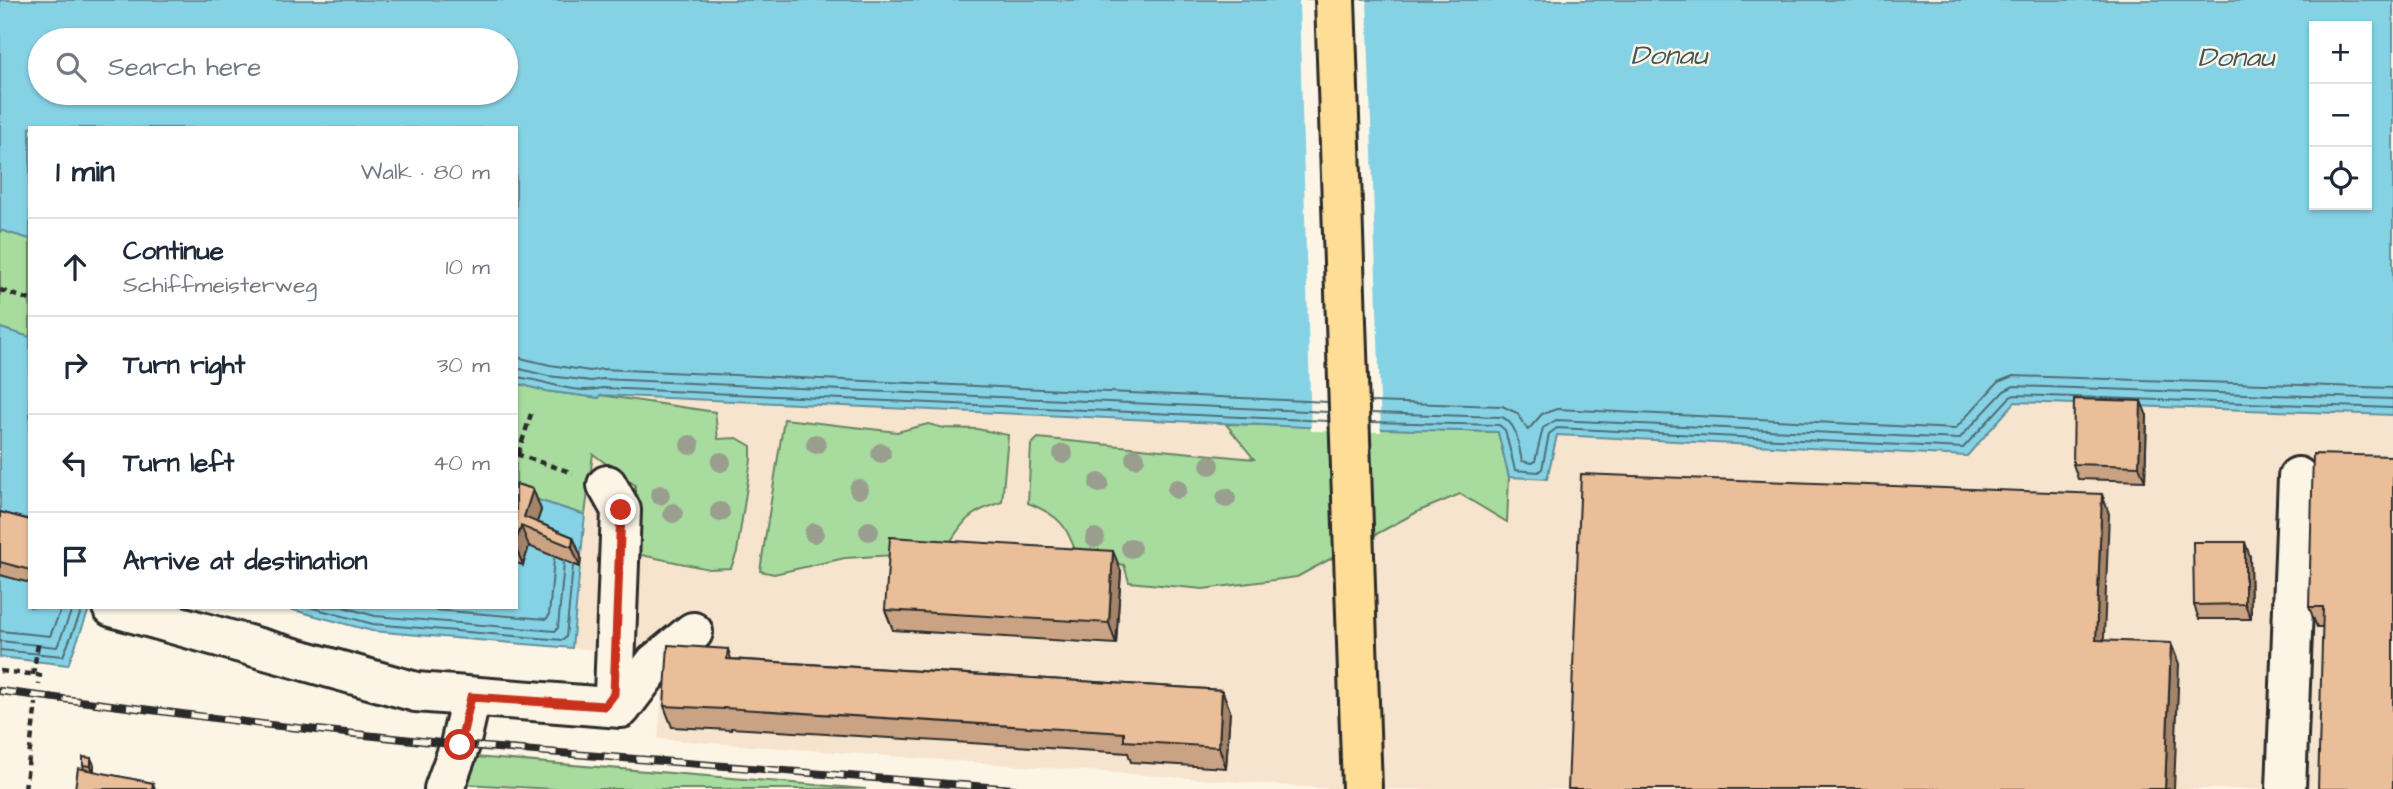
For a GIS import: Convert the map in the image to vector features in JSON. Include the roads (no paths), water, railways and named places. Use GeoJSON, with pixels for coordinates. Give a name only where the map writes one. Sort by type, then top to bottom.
{"type":"FeatureCollection","features":[{"type":"Feature","properties":{"kind":"main road"},"geometry":{"type":"LineString","coordinates":[[1335,0],[1362,789]]}},
{"type":"Feature","properties":{"kind":"lane"},"geometry":{"type":"LineString","coordinates":[[2286,789],[2298,477]]}},
{"type":"Feature","properties":{"kind":"lane"},"geometry":{"type":"LineString","coordinates":[[605,706],[614,694],[621,541],[621,510],[607,485]]}},
{"type":"Feature","properties":{"kind":"lane"},"geometry":{"type":"LineString","coordinates":[[119,609],[416,692],[621,708],[655,663],[693,632]]}},
{"type":"Feature","properties":{"kind":"lane"},"geometry":{"type":"LineString","coordinates":[[444,789],[460,745],[471,697]]}},
{"type":"Feature","properties":{"kind":"water","name":"Donau"},"geometry":{"type":"Polygon","coordinates":[[[0,0],[2393,0],[2393,415],[2015,402],[1967,456],[1557,435],[1547,479],[1509,477],[1498,432],[1306,427],[600,395],[599,398],[545,391],[518,384],[518,126],[28,126],[28,238],[0,230],[0,0]]]}},
{"type":"Feature","properties":{"kind":"water"},"geometry":{"type":"Polygon","coordinates":[[[0,328],[28,336],[28,609],[89,609],[68,665],[0,657],[0,328]]]}},
{"type":"Feature","properties":{"kind":"water"},"geometry":{"type":"Polygon","coordinates":[[[518,494],[585,515],[572,648],[372,631],[290,609],[518,609],[518,494]]]}},
{"type":"Feature","properties":{"kind":"railway"},"geometry":{"type":"LineString","coordinates":[[0,691],[270,725],[460,745],[1013,789]]}}]}
